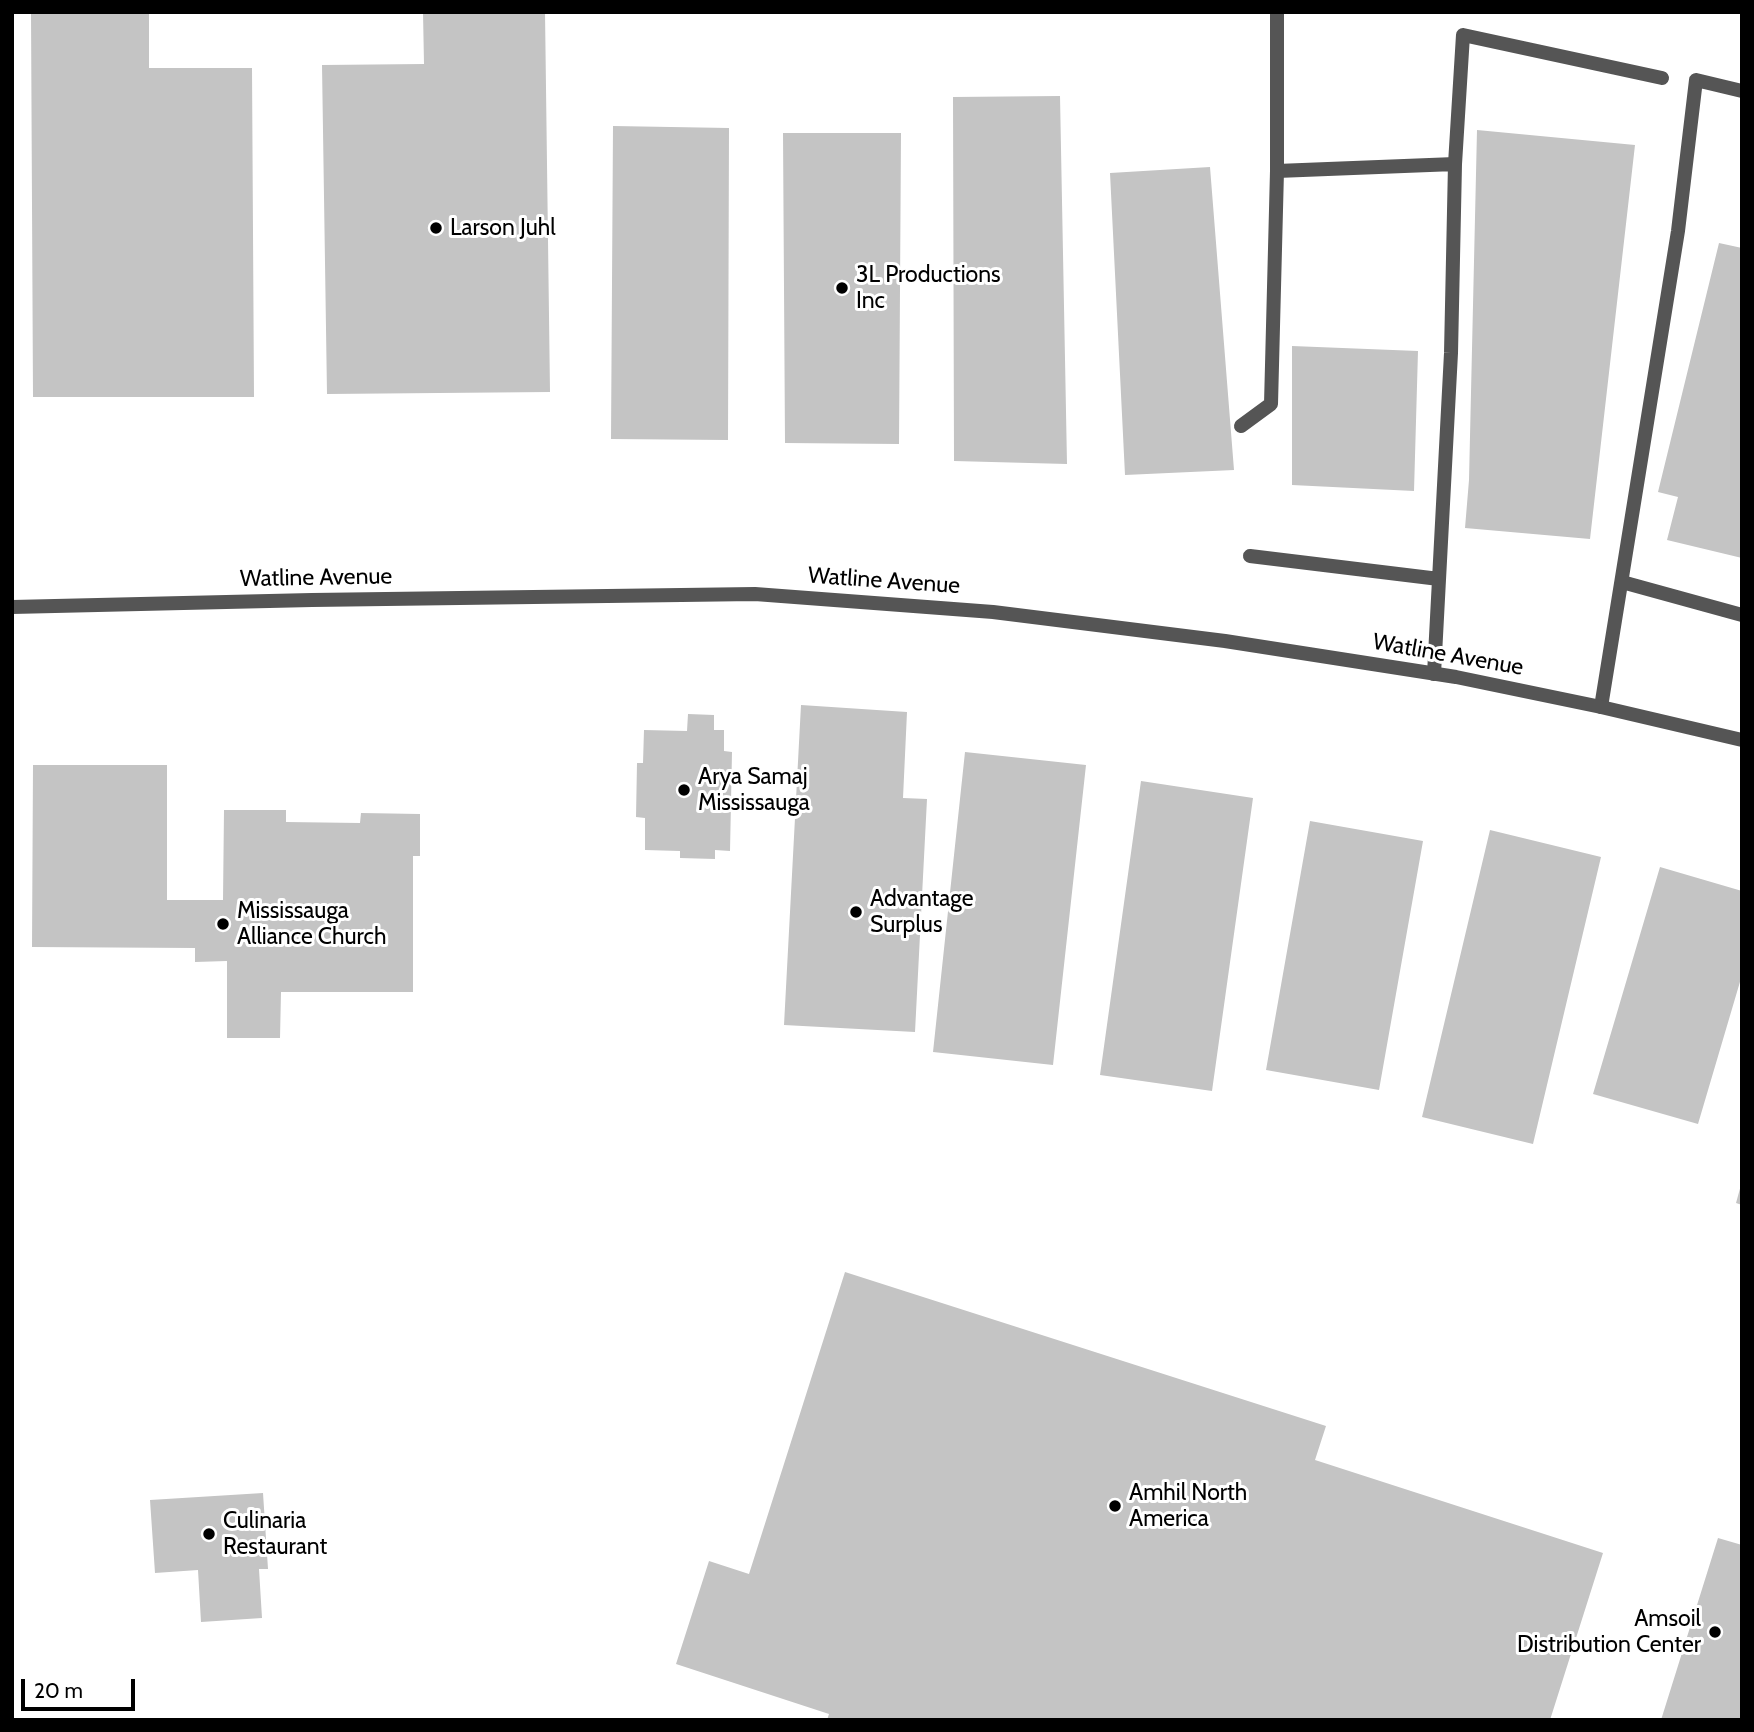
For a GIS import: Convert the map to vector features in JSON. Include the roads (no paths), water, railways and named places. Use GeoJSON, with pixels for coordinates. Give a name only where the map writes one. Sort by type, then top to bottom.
{"type":"FeatureCollection","features":[{"type":"Feature","properties":{"kind":"street"},"geometry":{"type":"LineString","coordinates":[[1241,426],[1271,404],[1277,171],[1277,12]]}},
{"type":"Feature","properties":{"kind":"street"},"geometry":{"type":"LineString","coordinates":[[1433,674],[1451,353],[1455,164],[1463,36],[1662,78]]}},
{"type":"Feature","properties":{"kind":"street"},"geometry":{"type":"LineString","coordinates":[[1601,707],[1678,231],[1696,80],[1742,91]]}},
{"type":"Feature","properties":{"kind":"street"},"geometry":{"type":"LineString","coordinates":[[1277,171],[1455,164]]}},
{"type":"Feature","properties":{"kind":"street"},"geometry":{"type":"LineString","coordinates":[[1250,556],[1439,579]]}},
{"type":"Feature","properties":{"kind":"street"},"geometry":{"type":"LineString","coordinates":[[1622,582],[1742,615]]}},
{"type":"Feature","properties":{"kind":"street","name":"Watline Avenue"},"geometry":{"type":"LineString","coordinates":[[12,607],[755,594],[993,612],[1225,640],[1433,674],[1601,707],[1742,740]]}},
{"type":"Feature","properties":{"kind":"place","name":"Larson Juhl"},"geometry":{"type":"Point","coordinates":[436,228]}},
{"type":"Feature","properties":{"kind":"place","name":"3L Productions Inc"},"geometry":{"type":"Point","coordinates":[842,288]}},
{"type":"Feature","properties":{"kind":"place","name":"Arya Samaj Mississauga"},"geometry":{"type":"Point","coordinates":[684,790]}},
{"type":"Feature","properties":{"kind":"place","name":"Advantage Surplus"},"geometry":{"type":"Point","coordinates":[856,912]}},
{"type":"Feature","properties":{"kind":"place","name":"Mississauga Alliance Church"},"geometry":{"type":"Point","coordinates":[223,924]}},
{"type":"Feature","properties":{"kind":"place","name":"Amhil North America"},"geometry":{"type":"Point","coordinates":[1115,1506]}},
{"type":"Feature","properties":{"kind":"place","name":"Culinaria Restaurant"},"geometry":{"type":"Point","coordinates":[209,1534]}},
{"type":"Feature","properties":{"kind":"place","name":"Amsoil Distribution Center"},"geometry":{"type":"Point","coordinates":[1715,1632]}}]}
